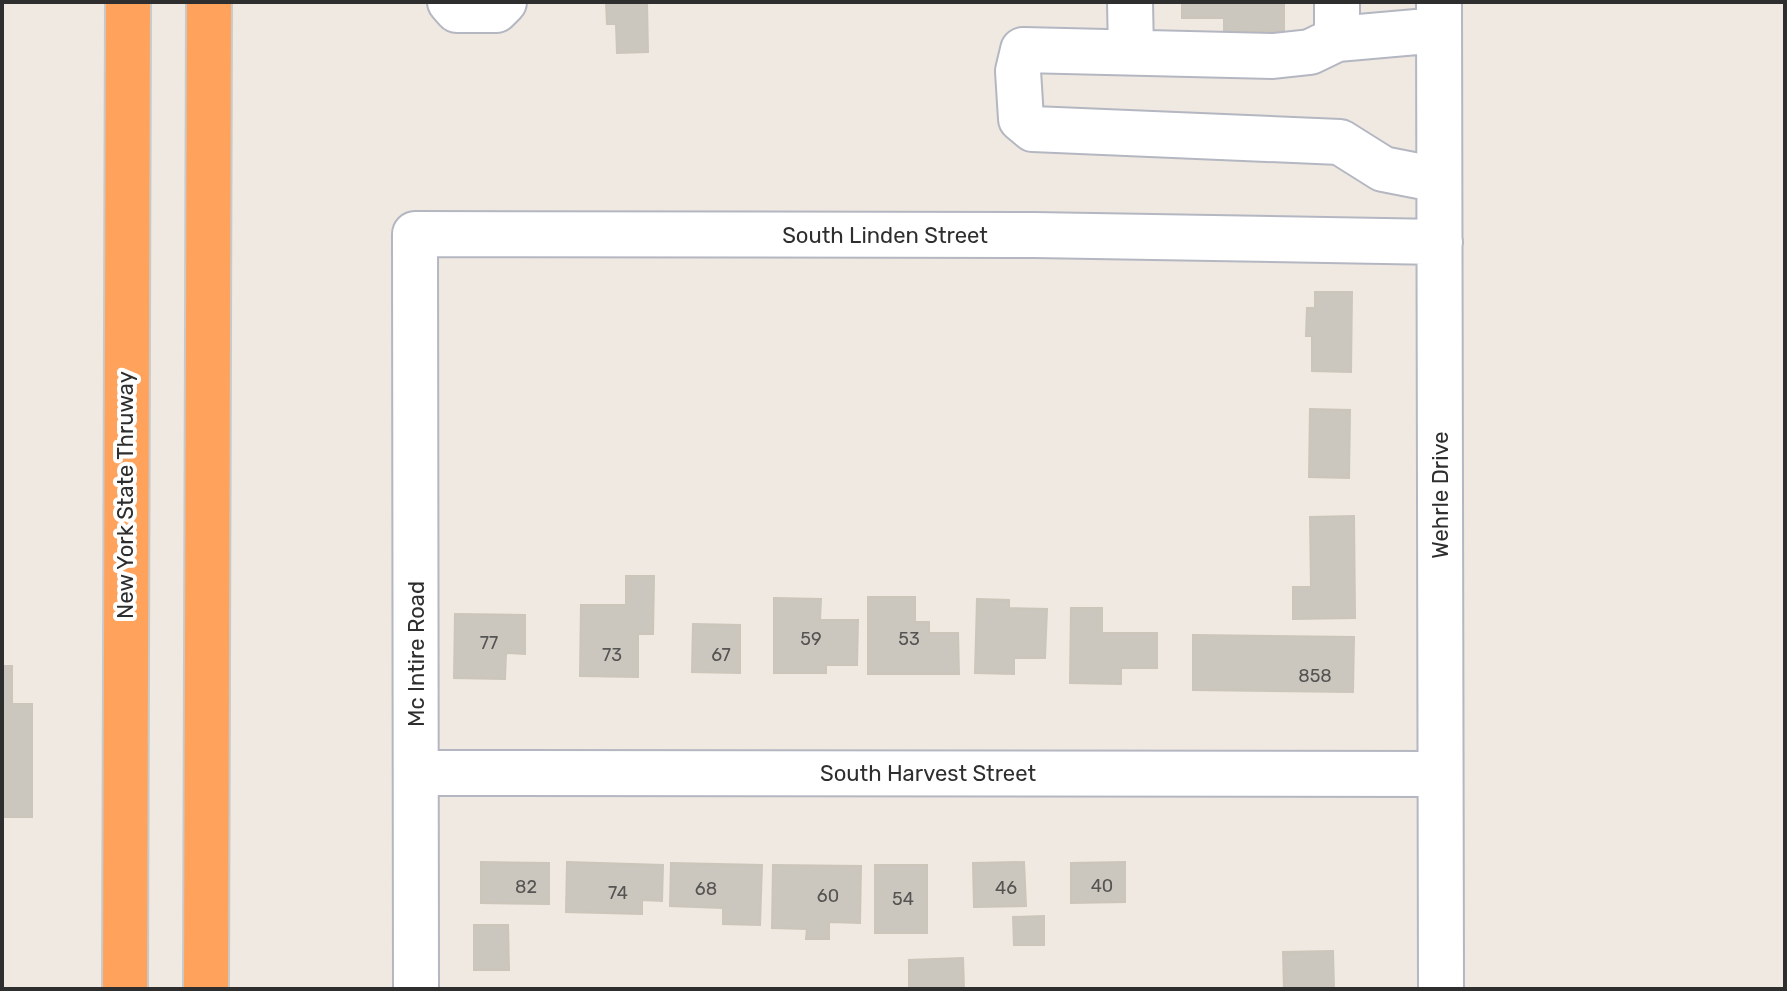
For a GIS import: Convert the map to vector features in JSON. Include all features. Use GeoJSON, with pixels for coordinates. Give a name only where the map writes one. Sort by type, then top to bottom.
{"type":"FeatureCollection","features":[{"type":"Feature","properties":{"kind":"highway","name":"New York State Thruway"},"geometry":{"type":"LineString","coordinates":[[125,989],[128,2]]}},
{"type":"Feature","properties":{"kind":"highway"},"geometry":{"type":"LineString","coordinates":[[206,989],[209,2]]}},
{"type":"Feature","properties":{"kind":"street"},"geometry":{"type":"LineString","coordinates":[[450,2],[457,10],[496,10],[504,2]]}},
{"type":"Feature","properties":{"kind":"street"},"geometry":{"type":"LineString","coordinates":[[1130,2],[1131,52]]}},
{"type":"Feature","properties":{"kind":"street"},"geometry":{"type":"LineString","coordinates":[[1439,16],[1337,21],[1310,52],[1273,56],[1023,50],[1018,71],[1021,119],[1033,129],[1340,142],[1383,169],[1439,180]]}},
{"type":"Feature","properties":{"kind":"street","name":"Wehrle Drive"},"geometry":{"type":"LineString","coordinates":[[1439,16],[1441,989]]}},
{"type":"Feature","properties":{"kind":"street","name":"South Linden Street"},"geometry":{"type":"LineString","coordinates":[[415,319],[415,234],[1019,235],[1440,242]]}},
{"type":"Feature","properties":{"kind":"street","name":"Mc Intire Road"},"geometry":{"type":"LineString","coordinates":[[415,319],[416,989]]}},
{"type":"Feature","properties":{"kind":"street","name":"South Harvest Street"},"geometry":{"type":"LineString","coordinates":[[416,773],[1440,774]]}},
{"type":"Feature","properties":{"kind":"building"},"geometry":{"type":"Polygon","coordinates":[[[606,2],[647,2],[648,52],[617,53],[616,24],[607,24],[606,2]]]}},
{"type":"Feature","properties":{"kind":"building"},"geometry":{"type":"Polygon","coordinates":[[[1182,2],[1284,2],[1284,31],[1224,31],[1224,18],[1182,18],[1182,2]]]}},
{"type":"Feature","properties":{"kind":"building"},"geometry":{"type":"Polygon","coordinates":[[[1315,292],[1352,292],[1351,372],[1312,371],[1312,336],[1306,336],[1307,308],[1315,308],[1315,292]]]}},
{"type":"Feature","properties":{"kind":"building"},"geometry":{"type":"Polygon","coordinates":[[[1310,409],[1350,410],[1349,478],[1309,477],[1310,409]]]}},
{"type":"Feature","properties":{"kind":"building"},"geometry":{"type":"Polygon","coordinates":[[[1354,516],[1355,618],[1293,619],[1293,587],[1311,587],[1310,517],[1354,516]]]}},
{"type":"Feature","properties":{"kind":"building"},"geometry":{"type":"Polygon","coordinates":[[[626,576],[654,576],[653,634],[638,634],[638,677],[580,676],[581,605],[626,605],[626,576]]]}},
{"type":"Feature","properties":{"kind":"building"},"geometry":{"type":"Polygon","coordinates":[[[868,597],[915,597],[915,622],[929,622],[929,633],[958,633],[959,674],[868,674],[868,597]]]}},
{"type":"Feature","properties":{"kind":"building"},"geometry":{"type":"Polygon","coordinates":[[[774,598],[821,599],[820,620],[858,620],[857,665],[826,665],[826,673],[774,673],[774,598]]]}},
{"type":"Feature","properties":{"kind":"building"},"geometry":{"type":"Polygon","coordinates":[[[977,599],[1009,600],[1009,608],[1047,609],[1045,658],[1014,658],[1014,674],[975,673],[977,599]]]}},
{"type":"Feature","properties":{"kind":"building"},"geometry":{"type":"Polygon","coordinates":[[[1071,608],[1102,608],[1102,633],[1157,633],[1157,668],[1121,668],[1121,684],[1070,683],[1071,608]]]}},
{"type":"Feature","properties":{"kind":"building"},"geometry":{"type":"Polygon","coordinates":[[[455,614],[525,615],[525,654],[506,653],[505,679],[454,678],[455,614]]]}},
{"type":"Feature","properties":{"kind":"building"},"geometry":{"type":"Polygon","coordinates":[[[693,624],[740,625],[740,673],[692,672],[693,624]]]}},
{"type":"Feature","properties":{"kind":"building"},"geometry":{"type":"Polygon","coordinates":[[[1193,635],[1354,637],[1353,692],[1193,690],[1193,635]]]}},
{"type":"Feature","properties":{"kind":"building"},"geometry":{"type":"Polygon","coordinates":[[[2,666],[12,666],[12,704],[32,704],[32,817],[2,817],[2,666]]]}},
{"type":"Feature","properties":{"kind":"building"},"geometry":{"type":"Polygon","coordinates":[[[481,862],[549,863],[549,904],[481,903],[481,862]]]}},
{"type":"Feature","properties":{"kind":"building"},"geometry":{"type":"Polygon","coordinates":[[[567,862],[663,865],[662,901],[642,900],[642,914],[566,912],[567,862]]]}},
{"type":"Feature","properties":{"kind":"building"},"geometry":{"type":"Polygon","coordinates":[[[1024,862],[1026,906],[974,907],[973,863],[1024,862]]]}},
{"type":"Feature","properties":{"kind":"building"},"geometry":{"type":"Polygon","coordinates":[[[1125,862],[1125,902],[1071,903],[1071,863],[1125,862]]]}},
{"type":"Feature","properties":{"kind":"building"},"geometry":{"type":"Polygon","coordinates":[[[671,863],[762,865],[760,925],[723,924],[723,908],[670,906],[671,863]]]}},
{"type":"Feature","properties":{"kind":"building"},"geometry":{"type":"Polygon","coordinates":[[[773,865],[861,866],[860,923],[829,922],[829,939],[806,939],[807,929],[772,928],[773,865]]]}},
{"type":"Feature","properties":{"kind":"building"},"geometry":{"type":"Polygon","coordinates":[[[875,865],[927,865],[927,933],[875,933],[875,865]]]}},
{"type":"Feature","properties":{"kind":"building"},"geometry":{"type":"Polygon","coordinates":[[[1044,916],[1044,945],[1014,945],[1013,917],[1044,916]]]}},
{"type":"Feature","properties":{"kind":"building"},"geometry":{"type":"Polygon","coordinates":[[[474,925],[508,925],[509,970],[474,970],[474,925]]]}},
{"type":"Feature","properties":{"kind":"building"},"geometry":{"type":"Polygon","coordinates":[[[1333,951],[1334,989],[1284,989],[1283,952],[1333,951]]]}},
{"type":"Feature","properties":{"kind":"building"},"geometry":{"type":"Polygon","coordinates":[[[963,958],[964,989],[909,989],[909,960],[963,958]]]}}]}
